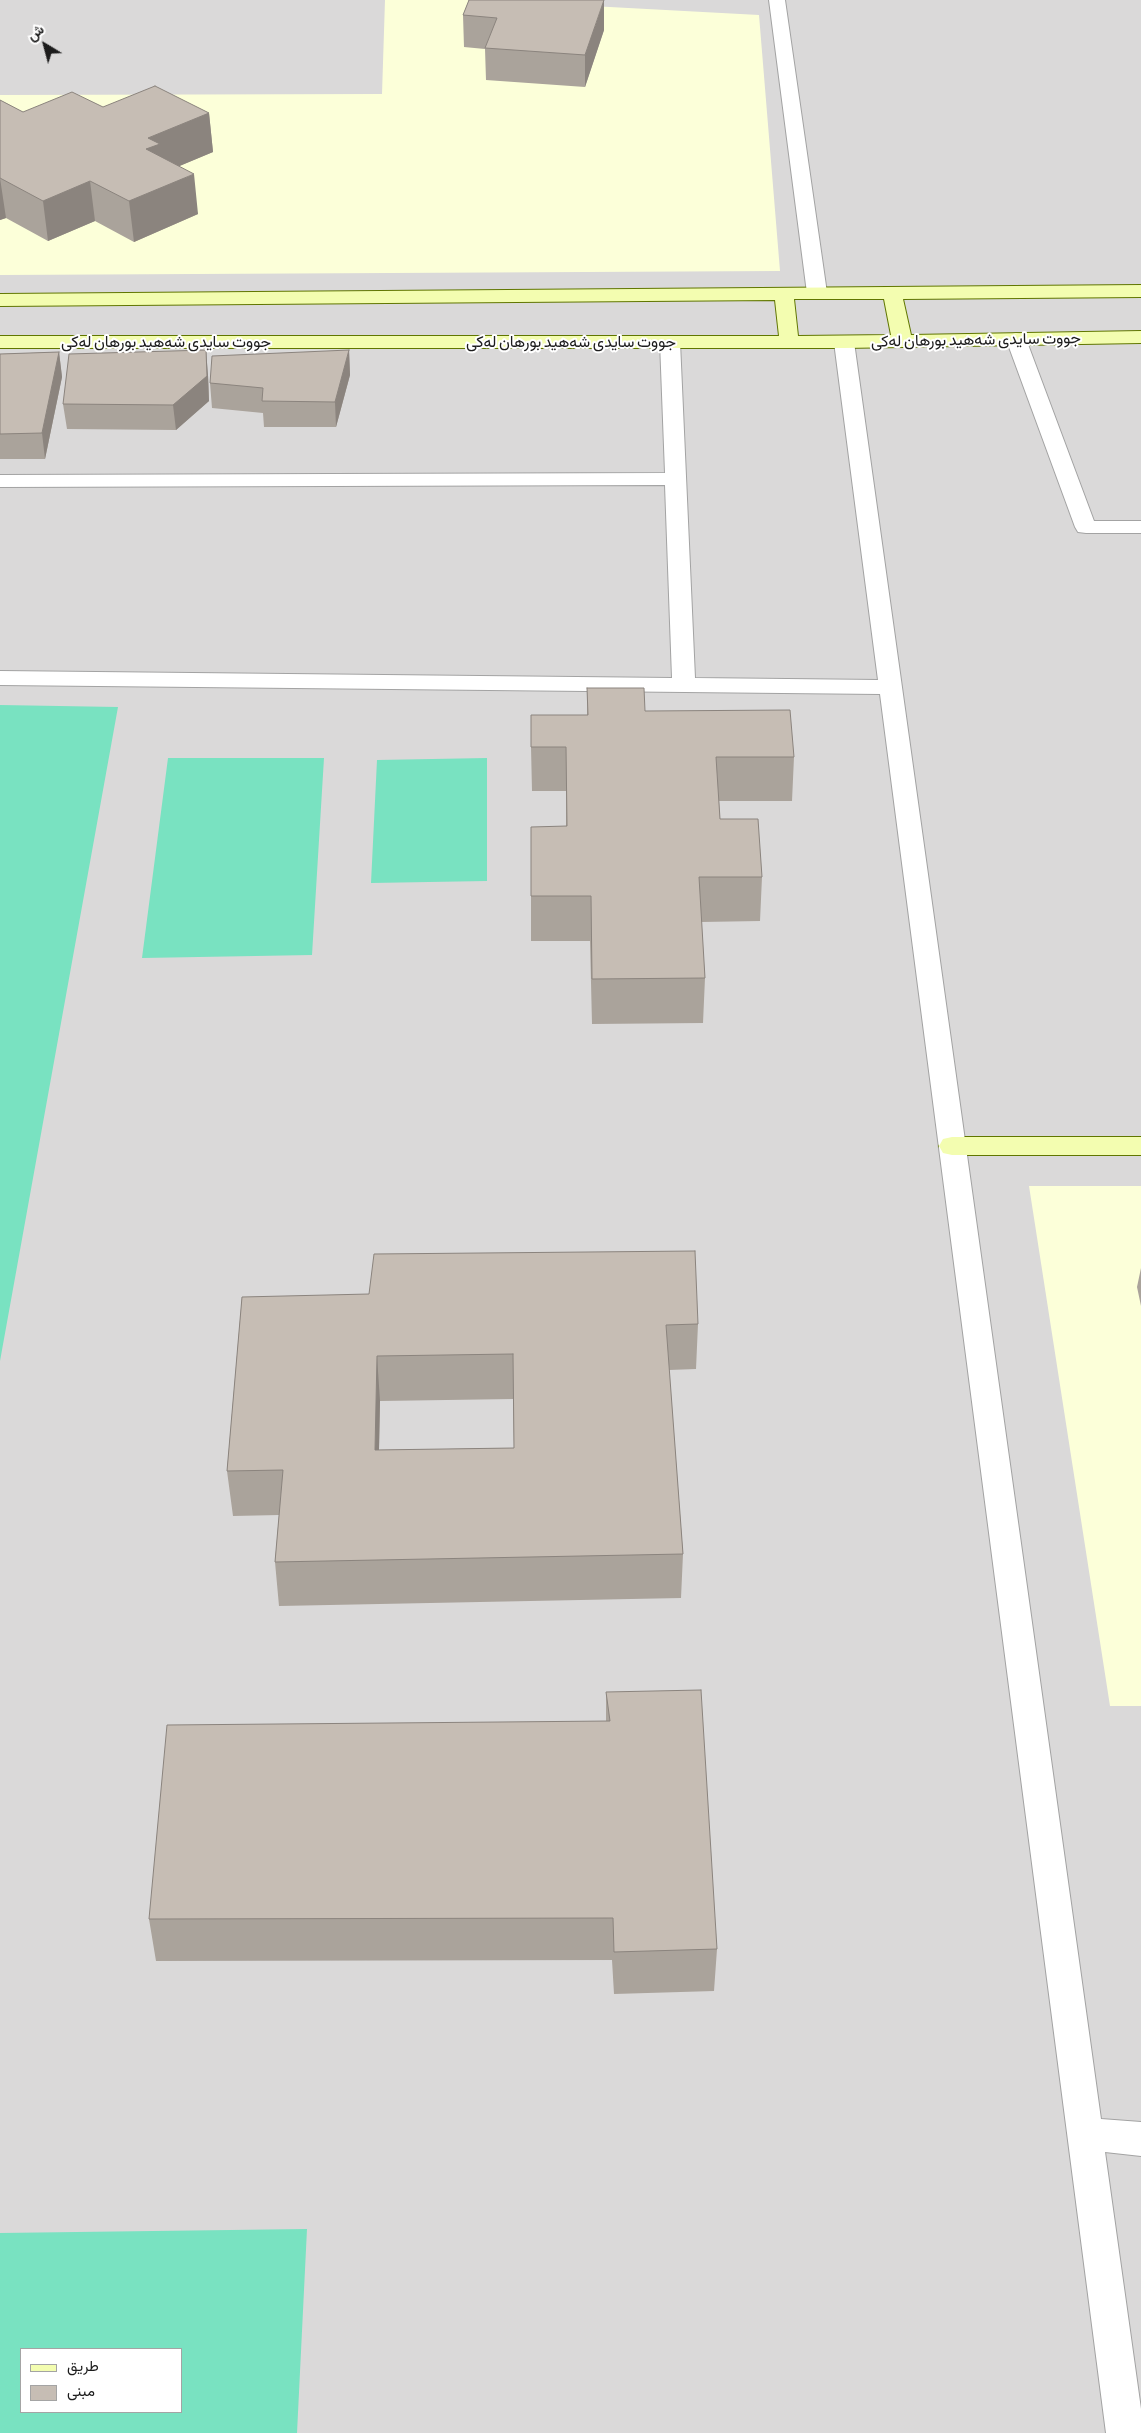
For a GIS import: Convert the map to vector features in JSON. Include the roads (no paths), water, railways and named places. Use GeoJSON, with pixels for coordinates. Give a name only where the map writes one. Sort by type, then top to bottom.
{"type":"FeatureCollection","features":[{"type":"Feature","properties":{"kind":"street"},"geometry":{"type":"LineString","coordinates":[[776,0],[817,293]]}},
{"type":"Feature","properties":{"kind":"street"},"geometry":{"type":"LineString","coordinates":[[0,300],[1141,291]]}},
{"type":"Feature","properties":{"kind":"street"},"geometry":{"type":"LineString","coordinates":[[892,292],[902,341]]}},
{"type":"Feature","properties":{"kind":"street"},"geometry":{"type":"LineString","coordinates":[[784,293],[789,342]]}},
{"type":"Feature","properties":{"kind":"street","name":"جووت سایدی شەهید بورهان لەکی"},"geometry":{"type":"LineString","coordinates":[[0,342],[844,342],[1141,337]]}},
{"type":"Feature","properties":{"kind":"street"},"geometry":{"type":"LineString","coordinates":[[1016,339],[1086,527],[1141,527]]}},
{"type":"Feature","properties":{"kind":"street"},"geometry":{"type":"LineString","coordinates":[[670,342],[684,685]]}},
{"type":"Feature","properties":{"kind":"street"},"geometry":{"type":"LineString","coordinates":[[844,342],[1125,2433]]}},
{"type":"Feature","properties":{"kind":"street"},"geometry":{"type":"LineString","coordinates":[[0,481],[675,479]]}},
{"type":"Feature","properties":{"kind":"street"},"geometry":{"type":"LineString","coordinates":[[0,678],[890,687]]}},
{"type":"Feature","properties":{"kind":"street"},"geometry":{"type":"LineString","coordinates":[[952,1146],[1141,1146]]}},
{"type":"Feature","properties":{"kind":"street"},"geometry":{"type":"LineString","coordinates":[[1085,2134],[1141,2139]]}}]}
